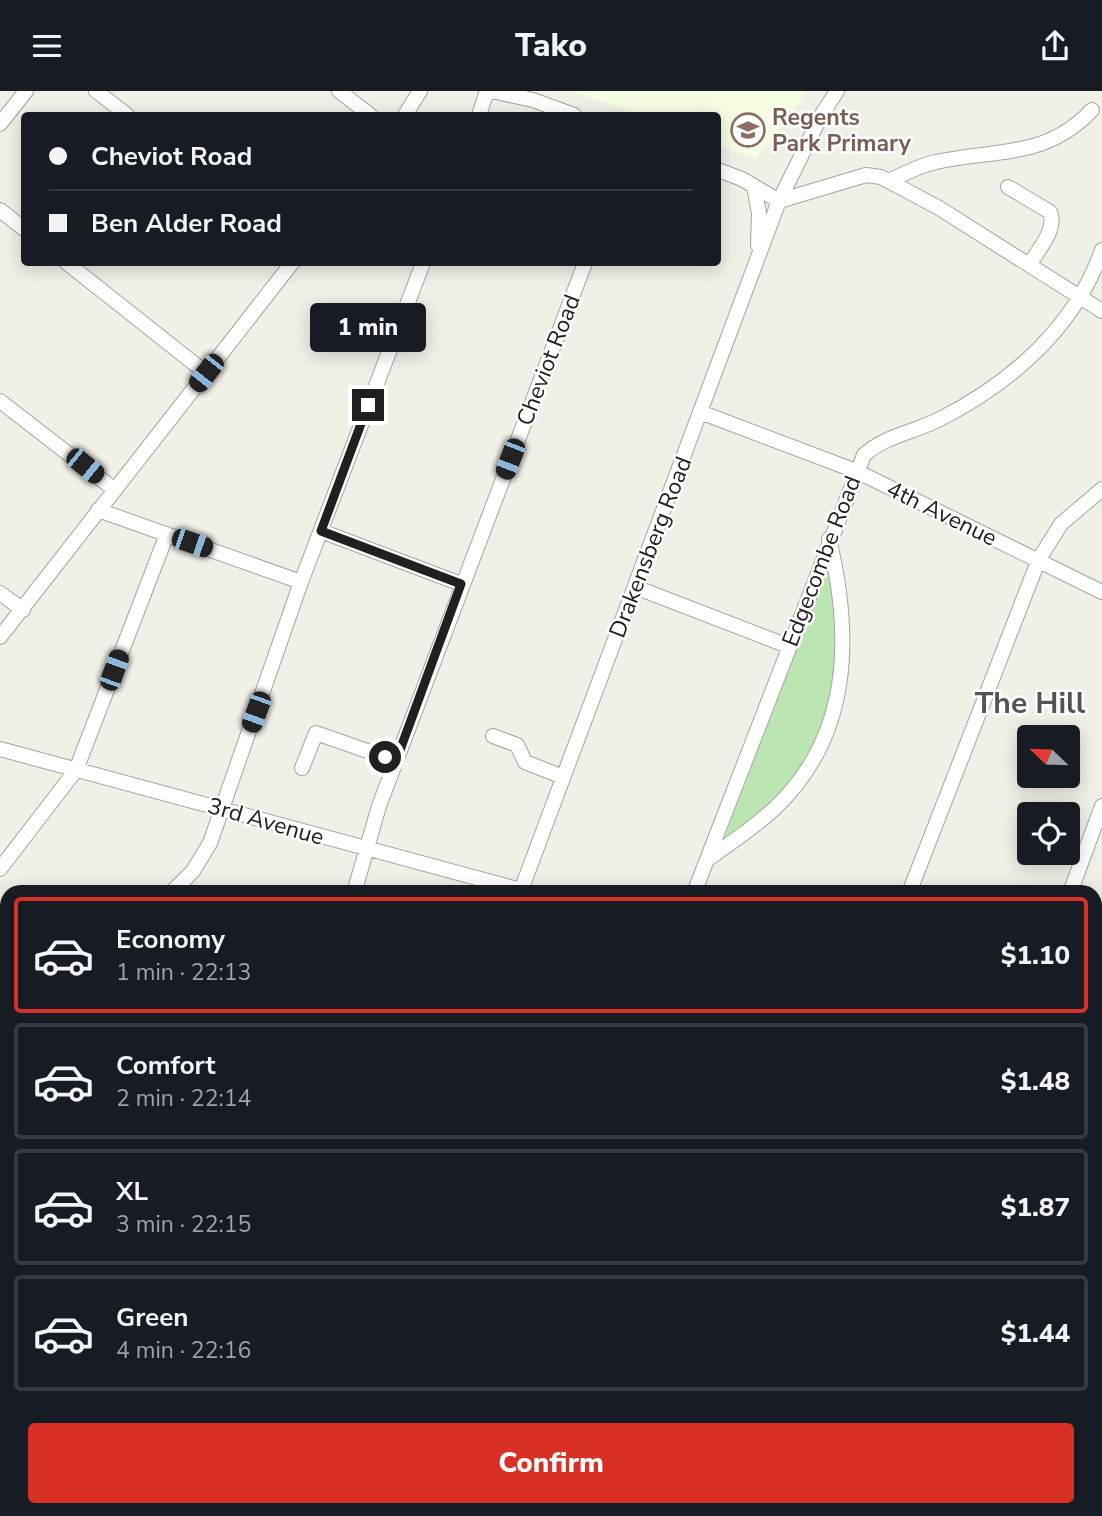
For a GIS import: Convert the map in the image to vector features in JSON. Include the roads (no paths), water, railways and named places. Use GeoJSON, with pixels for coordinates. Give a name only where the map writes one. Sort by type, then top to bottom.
{"type":"FeatureCollection","features":[{"type":"Feature","properties":{"kind":"street"},"geometry":{"type":"LineString","coordinates":[[0,124],[26,91]]}},
{"type":"Feature","properties":{"kind":"street"},"geometry":{"type":"LineString","coordinates":[[96,91],[123,112]]}},
{"type":"Feature","properties":{"kind":"street"},"geometry":{"type":"LineString","coordinates":[[339,91],[366,112]]}},
{"type":"Feature","properties":{"kind":"street"},"geometry":{"type":"LineString","coordinates":[[407,112],[419,95],[432,91]]}},
{"type":"Feature","properties":{"kind":"street"},"geometry":{"type":"LineString","coordinates":[[480,112],[490,91],[531,95],[568,112]]}},
{"type":"Feature","properties":{"kind":"street","name":"Drakensberg Road"},"geometry":{"type":"LineString","coordinates":[[526,885],[563,777],[779,201],[791,190],[837,91]]}},
{"type":"Feature","properties":{"kind":"street"},"geometry":{"type":"LineString","coordinates":[[890,180],[935,162],[1031,149],[1079,123],[1091,110]]}},
{"type":"Feature","properties":{"kind":"street"},"geometry":{"type":"LineString","coordinates":[[721,171],[779,201]]}},
{"type":"Feature","properties":{"kind":"street"},"geometry":{"type":"LineString","coordinates":[[748,183],[791,190],[866,176],[890,180],[1102,311]]}},
{"type":"Feature","properties":{"kind":"street"},"geometry":{"type":"LineString","coordinates":[[748,183],[759,213],[757,260]]}},
{"type":"Feature","properties":{"kind":"street"},"geometry":{"type":"LineString","coordinates":[[1008,187],[1050,212],[1053,219],[1045,239],[1029,265]]}},
{"type":"Feature","properties":{"kind":"street"},"geometry":{"type":"LineString","coordinates":[[0,210],[21,227]]}},
{"type":"Feature","properties":{"kind":"street","name":"Edgecombe Road"},"geometry":{"type":"LineString","coordinates":[[697,885],[829,539],[864,455],[874,446],[939,420],[972,401],[1038,351],[1081,298],[1102,250]]}},
{"type":"Feature","properties":{"kind":"street"},"geometry":{"type":"LineString","coordinates":[[70,266],[206,373]]}},
{"type":"Feature","properties":{"kind":"street"},"geometry":{"type":"LineString","coordinates":[[0,638],[290,266]]}},
{"type":"Feature","properties":{"kind":"street"},"geometry":{"type":"LineString","coordinates":[[178,885],[203,858],[301,582],[422,266]]}},
{"type":"Feature","properties":{"kind":"street","name":"Cheviot Road"},"geometry":{"type":"LineString","coordinates":[[356,885],[396,761],[461,584],[584,266]]}},
{"type":"Feature","properties":{"kind":"street"},"geometry":{"type":"LineString","coordinates":[[0,401],[115,490]]}},
{"type":"Feature","properties":{"kind":"street","name":"4th Avenue"},"geometry":{"type":"LineString","coordinates":[[700,412],[856,471],[1102,592]]}},
{"type":"Feature","properties":{"kind":"street"},"geometry":{"type":"LineString","coordinates":[[912,885],[1039,559],[1061,524],[1102,489]]}},
{"type":"Feature","properties":{"kind":"street"},"geometry":{"type":"LineString","coordinates":[[98,510],[301,582]]}},
{"type":"Feature","properties":{"kind":"street"},"geometry":{"type":"LineString","coordinates":[[321,531],[461,584]]}},
{"type":"Feature","properties":{"kind":"street"},"geometry":{"type":"LineString","coordinates":[[0,869],[76,771],[167,534]]}},
{"type":"Feature","properties":{"kind":"street"},"geometry":{"type":"LineString","coordinates":[[706,861],[777,807],[817,753],[832,717],[841,683],[845,630],[829,539]]}},
{"type":"Feature","properties":{"kind":"street"},"geometry":{"type":"LineString","coordinates":[[635,587],[788,646]]}},
{"type":"Feature","properties":{"kind":"street"},"geometry":{"type":"LineString","coordinates":[[0,593],[23,610]]}},
{"type":"Feature","properties":{"kind":"street"},"geometry":{"type":"LineString","coordinates":[[302,768],[316,733],[396,761]]}},
{"type":"Feature","properties":{"kind":"street"},"geometry":{"type":"LineString","coordinates":[[493,736],[517,745],[525,762],[563,777]]}},
{"type":"Feature","properties":{"kind":"street","name":"3rd Avenue"},"geometry":{"type":"LineString","coordinates":[[0,749],[502,885]]}},
{"type":"Feature","properties":{"kind":"street"},"geometry":{"type":"LineString","coordinates":[[1073,885],[1102,806]]}},
{"type":"Feature","properties":{"kind":"place","name":"Regents Park Primary"},"geometry":{"type":"Point","coordinates":[748,130]}},
{"type":"Feature","properties":{"kind":"district","name":"The Hill"},"geometry":{"type":"Point","coordinates":[1030,703]}}]}
